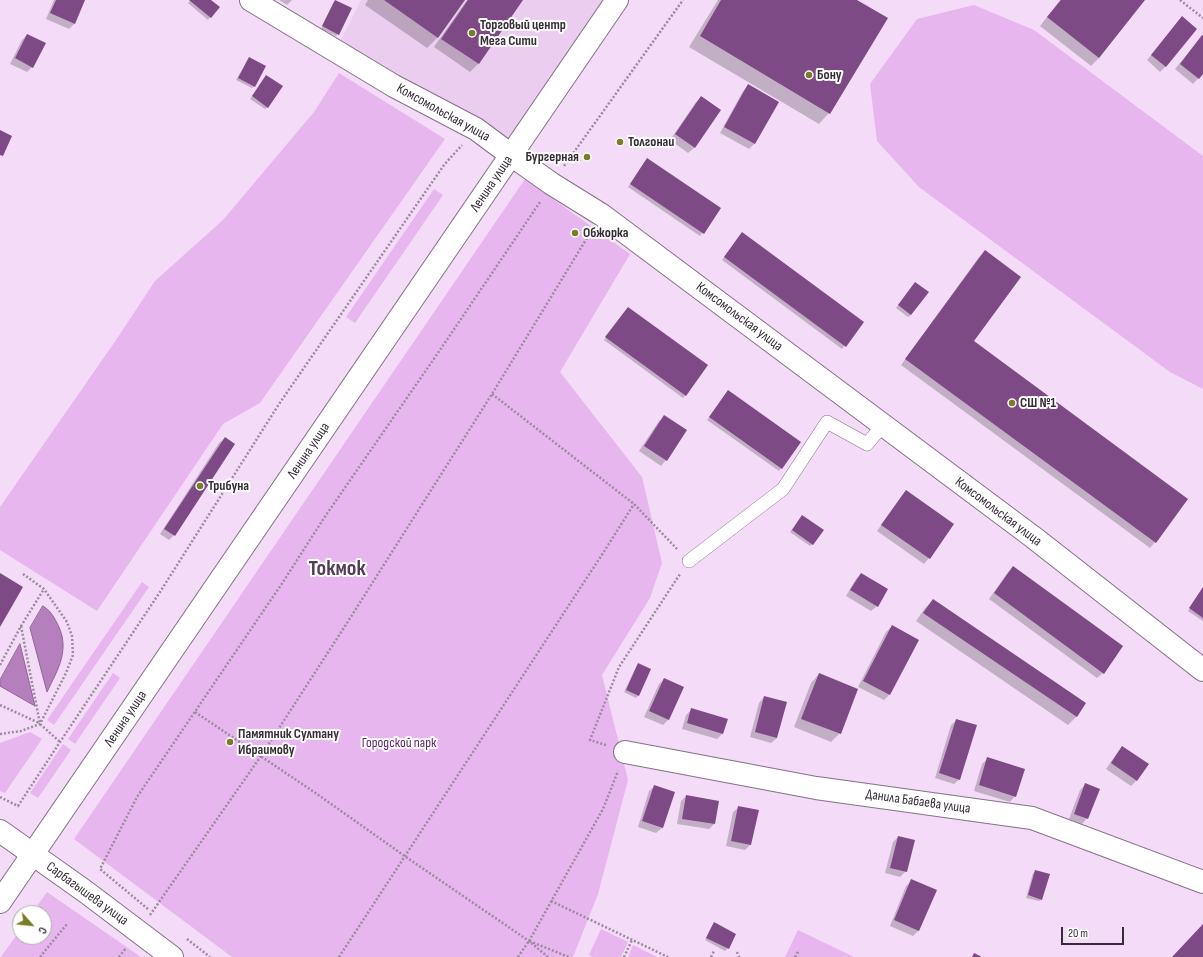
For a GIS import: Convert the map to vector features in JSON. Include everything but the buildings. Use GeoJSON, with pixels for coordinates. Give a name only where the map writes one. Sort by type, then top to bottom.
{"type":"FeatureCollection","features":[{"type":"Feature","properties":{"kind":"street","name":"Комсомольская улица"},"geometry":{"type":"LineString","coordinates":[[251,0],[394,86],[476,129],[552,184],[602,215],[1033,537],[1203,670]]}},
{"type":"Feature","properties":{"kind":"street","name":"Ленина улица"},"geometry":{"type":"LineString","coordinates":[[0,902],[618,0]]}},
{"type":"Feature","properties":{"kind":"street","name":"Данила Бабаева улица"},"geometry":{"type":"LineString","coordinates":[[625,752],[816,788],[1032,818],[1203,882]]}},
{"type":"Feature","properties":{"kind":"street","name":"Сарбагышева улица"},"geometry":{"type":"LineString","coordinates":[[0,831],[86,892],[172,957]]}},
{"type":"Feature","properties":{"kind":"lane"},"geometry":{"type":"LineString","coordinates":[[689,561],[783,489],[827,422],[867,444],[883,426]]}},
{"type":"Feature","properties":{"kind":"path"},"geometry":{"type":"LineString","coordinates":[[158,917],[100,869],[137,797],[283,582],[324,518],[552,184],[683,0]]}},
{"type":"Feature","properties":{"kind":"path"},"geometry":{"type":"LineString","coordinates":[[1180,0],[1203,18]]}},
{"type":"Feature","properties":{"kind":"path"},"geometry":{"type":"LineString","coordinates":[[0,797],[18,806],[160,592],[279,404],[444,165],[476,129]]}},
{"type":"Feature","properties":{"kind":"path"},"geometry":{"type":"LineString","coordinates":[[119,957],[152,913],[261,756],[492,394],[602,215]]}},
{"type":"Feature","properties":{"kind":"path"},"geometry":{"type":"LineString","coordinates":[[492,394],[634,504],[689,561]]}},
{"type":"Feature","properties":{"kind":"path"},"geometry":{"type":"LineString","coordinates":[[339,957],[406,857],[634,504]]}},
{"type":"Feature","properties":{"kind":"path"},"geometry":{"type":"LineString","coordinates":[[0,734],[21,731],[40,724],[66,673],[72,655],[72,636],[67,622],[44,589],[23,574]]}},
{"type":"Feature","properties":{"kind":"path"},"geometry":{"type":"LineString","coordinates":[[0,665],[21,626],[44,589]]}},
{"type":"Feature","properties":{"kind":"path"},"geometry":{"type":"LineString","coordinates":[[21,626],[40,724]]}},
{"type":"Feature","properties":{"kind":"path"},"geometry":{"type":"LineString","coordinates":[[0,705],[40,724],[60,742]]}},
{"type":"Feature","properties":{"kind":"path"},"geometry":{"type":"LineString","coordinates":[[195,712],[317,794],[529,941],[548,957]]}},
{"type":"Feature","properties":{"kind":"path"},"geometry":{"type":"LineString","coordinates":[[552,901],[668,957]]}},
{"type":"Feature","properties":{"kind":"path"},"geometry":{"type":"LineString","coordinates":[[40,957],[67,924]]}},
{"type":"Feature","properties":{"kind":"path"},"geometry":{"type":"LineString","coordinates":[[181,935],[210,957]]}},
{"type":"Feature","properties":{"kind":"path"},"geometry":{"type":"LineString","coordinates":[[624,957],[632,940]]}},
{"type":"Feature","properties":{"kind":"path"},"geometry":{"type":"LineString","coordinates":[[518,957],[529,941]]}},
{"type":"Feature","properties":{"kind":"path"},"geometry":{"type":"LineString","coordinates":[[529,941],[569,957]]}},
{"type":"Feature","properties":{"kind":"path"},"geometry":{"type":"LineString","coordinates":[[795,957],[799,950]]}},
{"type":"Feature","properties":{"kind":"path"},"geometry":{"type":"LineString","coordinates":[[711,957],[714,951]]}},
{"type":"Feature","properties":{"kind":"path"},"geometry":{"type":"LineString","coordinates":[[737,952],[739,957]]}},
{"type":"Feature","properties":{"kind":"shaded area"},"geometry":{"type":"Polygon","coordinates":[[[361,0],[605,0],[509,142],[339,44],[361,0]]]}},
{"type":"Feature","properties":{"kind":"shaded area"},"geometry":{"type":"Polygon","coordinates":[[[43,606],[55,618],[61,632],[63,642],[63,650],[59,667],[47,692],[30,628],[43,606]]]}},
{"type":"Feature","properties":{"kind":"shaded area"},"geometry":{"type":"Polygon","coordinates":[[[20,644],[35,706],[0,686],[0,680],[20,644]]]}},
{"type":"Feature","properties":{"kind":"green space"},"geometry":{"type":"Polygon","coordinates":[[[974,5],[1034,30],[1203,156],[1203,389],[1170,372],[919,187],[877,141],[870,84],[917,19],[974,5]]]}},
{"type":"Feature","properties":{"kind":"green space"},"geometry":{"type":"Polygon","coordinates":[[[339,73],[445,139],[260,403],[223,424],[97,611],[0,550],[0,507],[116,340],[155,281],[223,220],[314,112],[339,73]]]}},
{"type":"Feature","properties":{"kind":"green space","name":"Городской парк"},"geometry":{"type":"Polygon","coordinates":[[[525,179],[630,254],[560,372],[642,477],[662,563],[650,598],[602,675],[628,780],[598,894],[573,957],[232,957],[74,839],[525,179]]]}},
{"type":"Feature","properties":{"kind":"green space"},"geometry":{"type":"Polygon","coordinates":[[[434,189],[443,195],[355,323],[346,317],[434,189]]]}},
{"type":"Feature","properties":{"kind":"green space"},"geometry":{"type":"Polygon","coordinates":[[[142,582],[149,587],[54,725],[47,720],[142,582]]]}},
{"type":"Feature","properties":{"kind":"green space"},"geometry":{"type":"Polygon","coordinates":[[[113,673],[120,678],[75,744],[68,739],[113,673]]]}},
{"type":"Feature","properties":{"kind":"green space"},"geometry":{"type":"Polygon","coordinates":[[[30,732],[42,739],[5,793],[0,791],[0,743],[30,732]]]}},
{"type":"Feature","properties":{"kind":"green space"},"geometry":{"type":"Polygon","coordinates":[[[63,744],[71,750],[38,798],[30,793],[63,744]]]}},
{"type":"Feature","properties":{"kind":"green space"},"geometry":{"type":"Polygon","coordinates":[[[47,892],[141,957],[1,957],[12,941],[12,945],[52,945],[52,905],[38,905],[47,892]]]}},
{"type":"Feature","properties":{"kind":"green space"},"geometry":{"type":"Polygon","coordinates":[[[601,929],[628,942],[621,957],[593,957],[589,955],[601,929]]]}},
{"type":"Feature","properties":{"kind":"green space"},"geometry":{"type":"Polygon","coordinates":[[[798,930],[854,957],[785,957],[798,930]]]}},
{"type":"Feature","properties":{"kind":"green space"},"geometry":{"type":"Polygon","coordinates":[[[633,945],[657,957],[628,957],[633,945]]]}},
{"type":"Feature","properties":{"kind":"place","name":"Торговый центр Мега Сити"},"geometry":{"type":"Point","coordinates":[472,33]}},
{"type":"Feature","properties":{"kind":"place","name":"Бону"},"geometry":{"type":"Point","coordinates":[809,75]}},
{"type":"Feature","properties":{"kind":"place","name":"Толгонаи"},"geometry":{"type":"Point","coordinates":[620,142]}},
{"type":"Feature","properties":{"kind":"place","name":"Бургерная"},"geometry":{"type":"Point","coordinates":[587,157]}},
{"type":"Feature","properties":{"kind":"place","name":"Обжорка"},"geometry":{"type":"Point","coordinates":[575,233]}},
{"type":"Feature","properties":{"kind":"place","name":"СШ №1"},"geometry":{"type":"Point","coordinates":[1012,403]}},
{"type":"Feature","properties":{"kind":"place","name":"Трибуна"},"geometry":{"type":"Point","coordinates":[200,486]}},
{"type":"Feature","properties":{"kind":"place","name":"Памятник Султану Ибраимову"},"geometry":{"type":"Point","coordinates":[230,742]}},
{"type":"Feature","properties":{"kind":"district","name":"Токмок"},"geometry":{"type":"Point","coordinates":[337,569]}}]}
